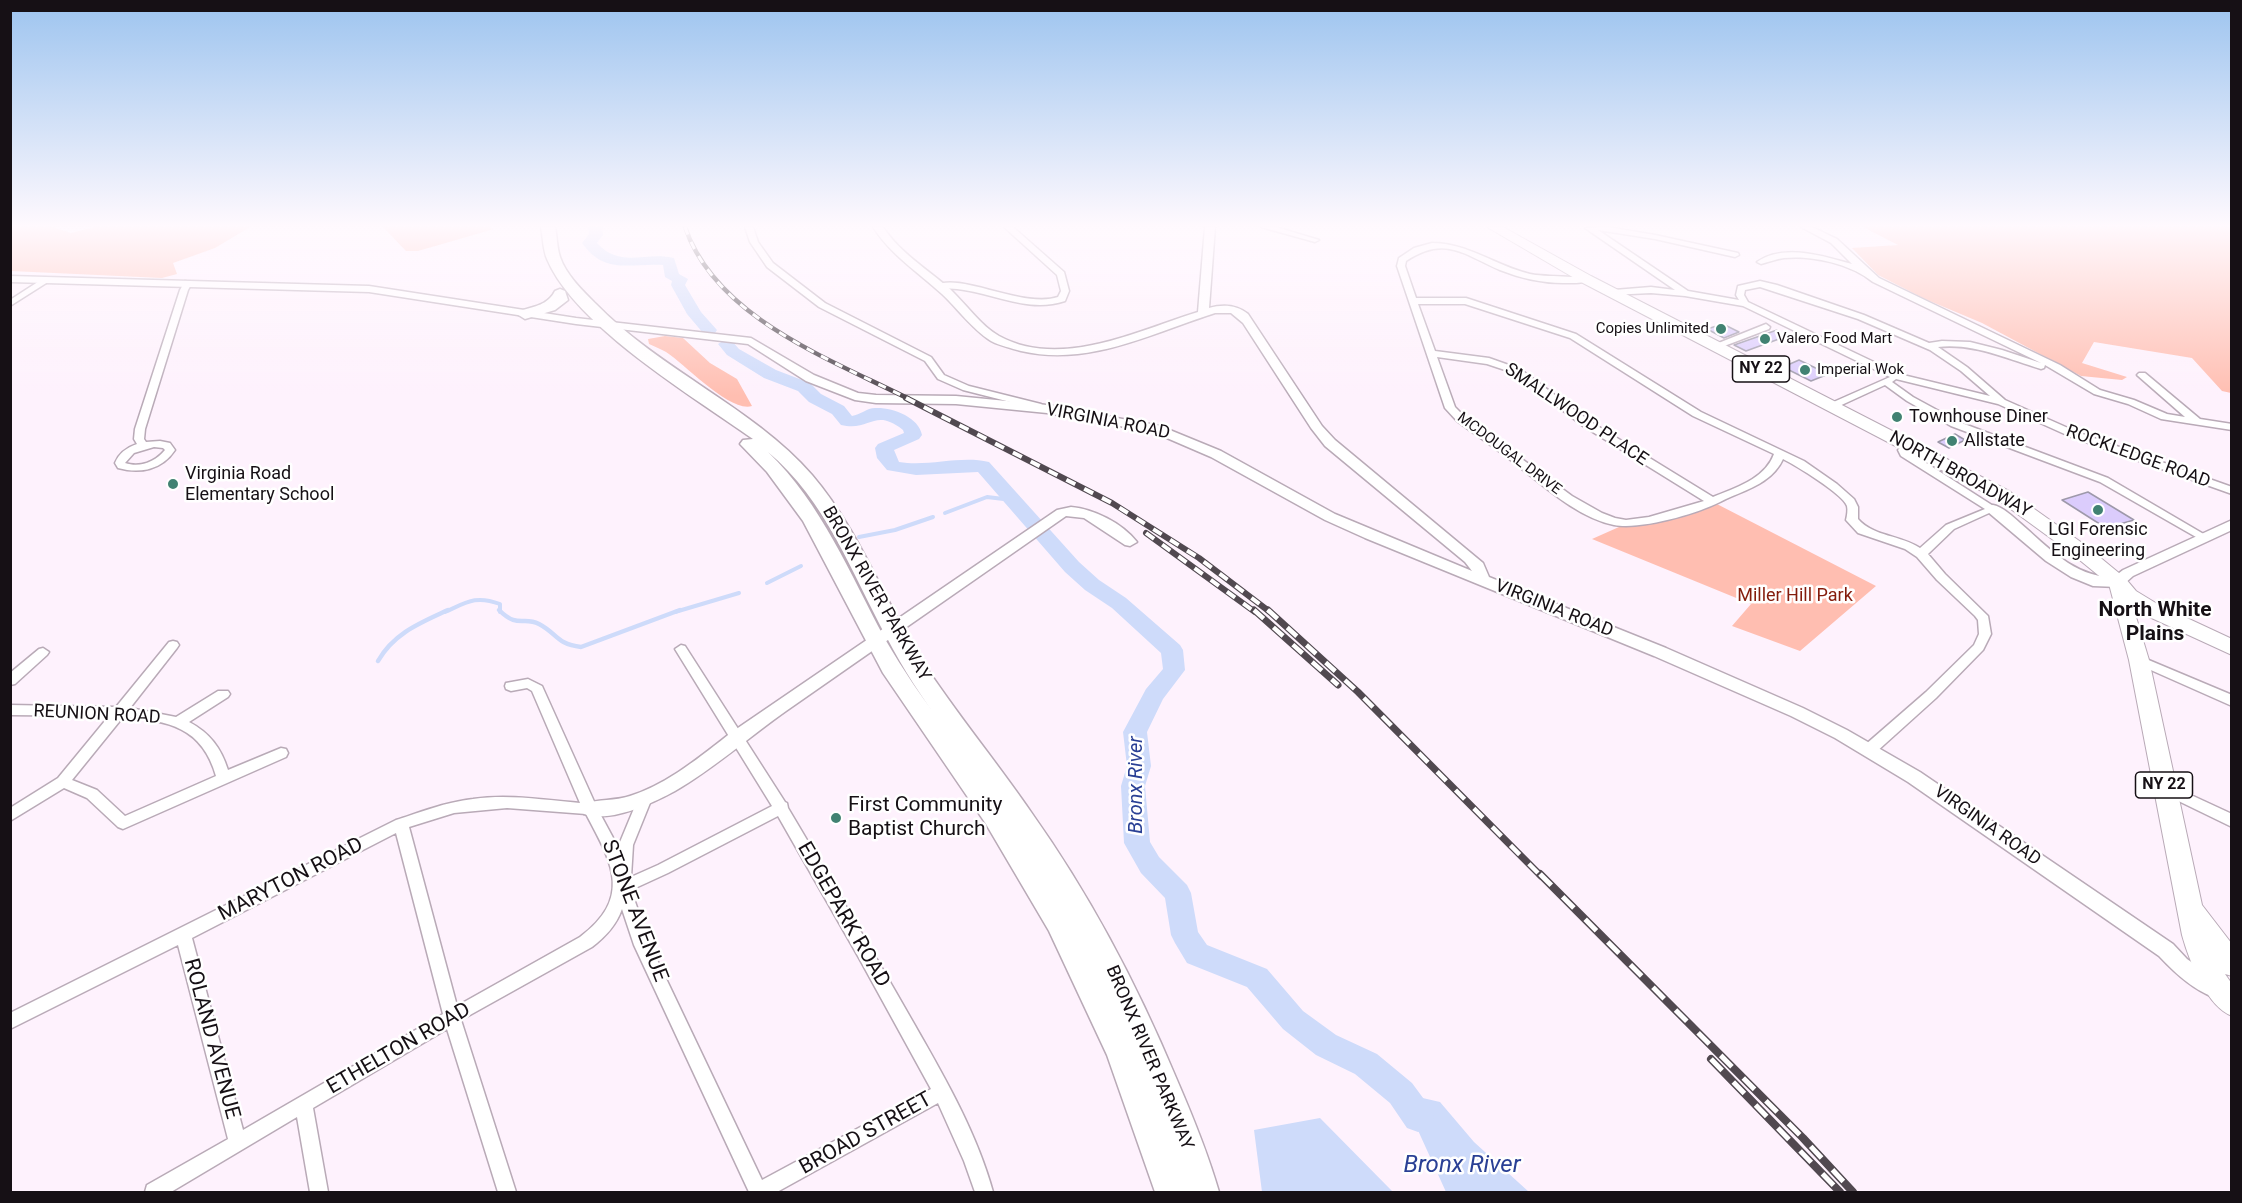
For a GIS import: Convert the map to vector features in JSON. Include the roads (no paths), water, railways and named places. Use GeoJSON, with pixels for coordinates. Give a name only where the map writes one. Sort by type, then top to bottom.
{"type":"FeatureCollection","features":[{"type":"Feature","properties":{"kind":"highway","name":"BRONX RIVER PARKWAY"},"geometry":{"type":"LineString","coordinates":[[553,283],[560,294],[597,323],[752,429],[797,469],[833,518],[920,711],[998,822],[1056,918],[1102,1009],[1125,1061],[1171,1192]]}},
{"type":"Feature","properties":{"kind":"highway","name":"BRONX RIVER PARKWAY"},"geometry":{"type":"LineString","coordinates":[[569,283],[597,323]]}},
{"type":"Feature","properties":{"kind":"highway"},"geometry":{"type":"LineString","coordinates":[[525,314],[553,306],[560,300],[560,294]]}},
{"type":"Feature","properties":{"kind":"highway","name":"BRONX RIVER PARKWAY"},"geometry":{"type":"LineString","coordinates":[[884,635],[935,698],[1026,823],[1090,928],[1121,988],[1156,1065],[1203,1192]]}},
{"type":"Feature","properties":{"kind":"main road","name":"NORTH BROADWAY"},"geometry":{"type":"LineString","coordinates":[[1594,283],[2019,505],[2118,582]]}},
{"type":"Feature","properties":{"kind":"main road"},"geometry":{"type":"LineString","coordinates":[[2118,582],[2137,589],[2183,615],[2232,638]]}},
{"type":"Feature","properties":{"kind":"main road"},"geometry":{"type":"LineString","coordinates":[[2118,582],[2129,595],[2152,610],[2232,648]]}},
{"type":"Feature","properties":{"kind":"main road","name":"NY 22"},"geometry":{"type":"LineString","coordinates":[[2118,582],[2120,597],[2139,660],[2190,909],[2193,934],[2228,979]]}},
{"type":"Feature","properties":{"kind":"street"},"geometry":{"type":"LineString","coordinates":[[10,304],[42,283]]}},
{"type":"Feature","properties":{"kind":"street"},"geometry":{"type":"LineString","coordinates":[[143,446],[139,439],[140,429],[188,283]]}},
{"type":"Feature","properties":{"kind":"street","name":"VIRGINIA ROAD"},"geometry":{"type":"LineString","coordinates":[[192,283],[374,289],[525,314],[751,341],[810,378],[855,396],[876,399],[956,400],[1047,409],[1124,422],[1182,438],[1350,526],[1797,711],[1870,749],[1968,813],[2166,950],[2180,965],[2228,979]]}},
{"type":"Feature","properties":{"kind":"street"},"geometry":{"type":"LineString","coordinates":[[794,283],[822,305],[928,358],[941,377],[966,387],[1047,409]]}},
{"type":"Feature","properties":{"kind":"street"},"geometry":{"type":"LineString","coordinates":[[936,283],[991,336],[1020,347],[1054,352],[1096,350],[1203,313],[1227,308],[1244,314],[1323,436],[1478,566],[1482,580]]}},
{"type":"Feature","properties":{"kind":"street"},"geometry":{"type":"LineString","coordinates":[[939,286],[962,287],[1029,302],[1047,303],[1062,299],[1065,291],[1063,283]]}},
{"type":"Feature","properties":{"kind":"street"},"geometry":{"type":"LineString","coordinates":[[1203,313],[1205,283]]}},
{"type":"Feature","properties":{"kind":"street","name":"MCDOUGAL DRIVE"},"geometry":{"type":"LineString","coordinates":[[1407,283],[1450,408],[1455,414],[1581,506],[1608,519],[1624,523],[1648,520],[1713,502],[1742,489],[1768,472],[1775,466],[1779,454]]}},
{"type":"Feature","properties":{"kind":"street"},"geometry":{"type":"LineString","coordinates":[[1671,283],[1685,293]]}},
{"type":"Feature","properties":{"kind":"street"},"geometry":{"type":"LineString","coordinates":[[1884,283],[2057,367],[2097,392],[2131,402],[2165,417],[2232,427]]}},
{"type":"Feature","properties":{"kind":"street"},"geometry":{"type":"LineString","coordinates":[[1746,304],[1740,295],[1742,288],[1760,284],[1774,286],[1852,313],[1927,346],[1964,369],[2001,402]]}},
{"type":"Feature","properties":{"kind":"street"},"geometry":{"type":"LineString","coordinates":[[1614,293],[1643,290],[1685,293]]}},
{"type":"Feature","properties":{"kind":"street","name":"ROCKLEDGE ROAD"},"geometry":{"type":"LineString","coordinates":[[1685,293],[1746,304],[1892,379],[2001,402],[2073,434],[2232,491]]}},
{"type":"Feature","properties":{"kind":"street"},"geometry":{"type":"LineString","coordinates":[[1413,301],[1466,301],[1573,336],[1697,414],[1810,469],[1844,494],[1853,507],[1852,520],[1862,531],[1909,546],[1921,554],[1984,619],[1985,634],[1979,647],[1870,749]]}},
{"type":"Feature","properties":{"kind":"street"},"geometry":{"type":"LineString","coordinates":[[1716,346],[1766,327]]}},
{"type":"Feature","properties":{"kind":"street"},"geometry":{"type":"LineString","coordinates":[[1927,346],[1941,343],[1964,344],[2044,367],[2057,367]]}},
{"type":"Feature","properties":{"kind":"street","name":"SMALLWOOD PLACE"},"geometry":{"type":"LineString","coordinates":[[1431,353],[1489,361],[1517,371],[1587,424],[1713,502]]}},
{"type":"Feature","properties":{"kind":"street"},"geometry":{"type":"LineString","coordinates":[[2142,375],[2198,423]]}},
{"type":"Feature","properties":{"kind":"street"},"geometry":{"type":"LineString","coordinates":[[1832,406],[1892,379],[1910,399],[1955,424],[2104,480],[2203,538]]}},
{"type":"Feature","properties":{"kind":"street"},"geometry":{"type":"LineString","coordinates":[[1908,445],[1903,450],[1905,454],[1993,508],[2019,528],[2037,548],[2092,582],[2118,582],[2127,573],[2232,524]]}},
{"type":"Feature","properties":{"kind":"street"},"geometry":{"type":"LineString","coordinates":[[1921,554],[1950,527],[1993,508]]}},
{"type":"Feature","properties":{"kind":"street"},"geometry":{"type":"LineString","coordinates":[[590,809],[606,809],[645,798],[688,777],[738,736],[1062,513],[1077,511],[1097,519],[1130,542]]}},
{"type":"Feature","properties":{"kind":"street"},"geometry":{"type":"LineString","coordinates":[[10,816],[63,782],[173,645]]}},
{"type":"Feature","properties":{"kind":"street","name":"EDGEPARK ROAD"},"geometry":{"type":"LineString","coordinates":[[681,649],[782,807],[942,1092],[984,1192]]}},
{"type":"Feature","properties":{"kind":"street"},"geometry":{"type":"LineString","coordinates":[[10,681],[43,652]]}},
{"type":"Feature","properties":{"kind":"street"},"geometry":{"type":"LineString","coordinates":[[2139,660],[2232,701]]}},
{"type":"Feature","properties":{"kind":"street","name":"STONE AVENUE"},"geometry":{"type":"LineString","coordinates":[[511,686],[526,683],[532,684],[537,689],[590,809],[615,855],[622,887],[642,945],[758,1192]]}},
{"type":"Feature","properties":{"kind":"street"},"geometry":{"type":"LineString","coordinates":[[180,722],[223,694]]}},
{"type":"Feature","properties":{"kind":"street","name":"REUNION ROAD"},"geometry":{"type":"LineString","coordinates":[[10,710],[121,712],[153,715],[180,722],[198,733],[209,744],[218,758],[224,779]]}},
{"type":"Feature","properties":{"kind":"street"},"geometry":{"type":"LineString","coordinates":[[63,782],[92,794],[123,823],[281,753]]}},
{"type":"Feature","properties":{"kind":"street"},"geometry":{"type":"LineString","coordinates":[[2164,787],[2232,820]]}},
{"type":"Feature","properties":{"kind":"street"},"geometry":{"type":"LineString","coordinates":[[645,798],[626,845],[622,887],[663,869],[782,807]]}},
{"type":"Feature","properties":{"kind":"street","name":"MARYTON ROAD"},"geometry":{"type":"LineString","coordinates":[[10,1022],[401,824],[437,812],[488,803],[526,803],[590,809]]}},
{"type":"Feature","properties":{"kind":"street"},"geometry":{"type":"LineString","coordinates":[[401,824],[452,1017],[507,1192]]}},
{"type":"Feature","properties":{"kind":"street","name":"ETHELTON ROAD"},"geometry":{"type":"LineString","coordinates":[[154,1192],[452,1017],[586,942],[599,932],[612,916],[622,887]]}},
{"type":"Feature","properties":{"kind":"street","name":"ROLAND AVENUE"},"geometry":{"type":"LineString","coordinates":[[183,935],[238,1143]]}},
{"type":"Feature","properties":{"kind":"street","name":"VIRGINIA ROAD"},"geometry":{"type":"LineString","coordinates":[[2166,950],[2180,954],[2228,979]]}},
{"type":"Feature","properties":{"kind":"street","name":"BROAD STREET"},"geometry":{"type":"LineString","coordinates":[[758,1192],[942,1092]]}},
{"type":"Feature","properties":{"kind":"street"},"geometry":{"type":"LineString","coordinates":[[304,1104],[319,1192]]}},
{"type":"Feature","properties":{"kind":"water","name":"Bronx River"},"geometry":{"type":"Polygon","coordinates":[[[1401,1093],[1440,1102],[1474,1142],[1529,1192],[1446,1192],[1401,1093]]]}},
{"type":"Feature","properties":{"kind":"water"},"geometry":{"type":"Polygon","coordinates":[[[1320,1118],[1393,1192],[1262,1192],[1254,1130],[1320,1118]]]}},
{"type":"Feature","properties":{"kind":"waterway","name":"Bronx River"},"geometry":{"type":"LineString","coordinates":[[679,283],[695,314],[709,330]]}},
{"type":"Feature","properties":{"kind":"waterway","name":"Bronx River"},"geometry":{"type":"LineString","coordinates":[[726,344],[733,352],[770,374],[804,387],[815,398],[838,410],[847,421],[857,422],[876,413],[900,419],[912,428],[913,435],[884,448],[886,458],[893,466],[916,469],[983,466],[1072,567],[1092,585],[1119,603],[1172,650],[1174,670],[1154,695],[1135,732],[1139,766],[1133,786],[1137,843],[1150,865],[1178,893],[1185,935],[1197,954],[1257,978],[1293,1020],[1326,1045],[1366,1064],[1401,1093],[1418,1117]]}},
{"type":"Feature","properties":{"kind":"waterway"},"geometry":{"type":"LineString","coordinates":[[945,513],[987,497],[1012,500]]}},
{"type":"Feature","properties":{"kind":"waterway"},"geometry":{"type":"LineString","coordinates":[[859,537],[895,530],[933,517]]}},
{"type":"Feature","properties":{"kind":"waterway"},"geometry":{"type":"LineString","coordinates":[[767,583],[801,566]]}},
{"type":"Feature","properties":{"kind":"waterway"},"geometry":{"type":"LineString","coordinates":[[675,612],[739,593]]}},
{"type":"Feature","properties":{"kind":"waterway"},"geometry":{"type":"LineString","coordinates":[[445,612],[478,600],[500,604],[500,611]]}},
{"type":"Feature","properties":{"kind":"waterway"},"geometry":{"type":"LineString","coordinates":[[378,661],[384,651],[400,636],[418,624],[448,610]]}},
{"type":"Feature","properties":{"kind":"waterway"},"geometry":{"type":"LineString","coordinates":[[500,611],[516,621],[539,624],[567,644],[581,647],[680,610]]}},
{"type":"Feature","properties":{"kind":"railway"},"geometry":{"type":"LineString","coordinates":[[719,283],[749,311],[779,332],[909,399]]}},
{"type":"Feature","properties":{"kind":"railway"},"geometry":{"type":"LineString","coordinates":[[906,398],[1112,503],[1199,558],[1270,612]]}},
{"type":"Feature","properties":{"kind":"railway"},"geometry":{"type":"LineString","coordinates":[[1146,533],[1255,612]]}},
{"type":"Feature","properties":{"kind":"railway"},"geometry":{"type":"LineString","coordinates":[[1254,610],[1338,685]]}},
{"type":"Feature","properties":{"kind":"railway"},"geometry":{"type":"LineString","coordinates":[[1268,610],[1358,692],[1541,876]]}},
{"type":"Feature","properties":{"kind":"railway"},"geometry":{"type":"LineString","coordinates":[[1540,874],[1803,1138],[1853,1192]]}},
{"type":"Feature","properties":{"kind":"railway"},"geometry":{"type":"LineString","coordinates":[[1711,1059],[1840,1192]]}},
{"type":"Feature","properties":{"kind":"place","name":"Copies Unlimited"},"geometry":{"type":"Point","coordinates":[1721,329]}},
{"type":"Feature","properties":{"kind":"place","name":"Valero Food Mart"},"geometry":{"type":"Point","coordinates":[1765,339]}},
{"type":"Feature","properties":{"kind":"place","name":"Imperial Wok"},"geometry":{"type":"Point","coordinates":[1805,370]}},
{"type":"Feature","properties":{"kind":"place","name":"Townhouse Diner"},"geometry":{"type":"Point","coordinates":[1897,417]}},
{"type":"Feature","properties":{"kind":"place","name":"Allstate"},"geometry":{"type":"Point","coordinates":[1952,441]}},
{"type":"Feature","properties":{"kind":"place","name":"Virginia Road Elementary School"},"geometry":{"type":"Point","coordinates":[173,484]}},
{"type":"Feature","properties":{"kind":"place","name":"LGI Forensic Engineering"},"geometry":{"type":"Point","coordinates":[2098,510]}},
{"type":"Feature","properties":{"kind":"place","name":"First Community Baptist Church"},"geometry":{"type":"Point","coordinates":[836,818]}},
{"type":"Feature","properties":{"kind":"district","name":"North White Plains"},"geometry":{"type":"Point","coordinates":[2155,623]}},
{"type":"Feature","properties":{"kind":"park label","name":"Miller Hill Park"},"geometry":{"type":"Point","coordinates":[1795,596]}}]}
